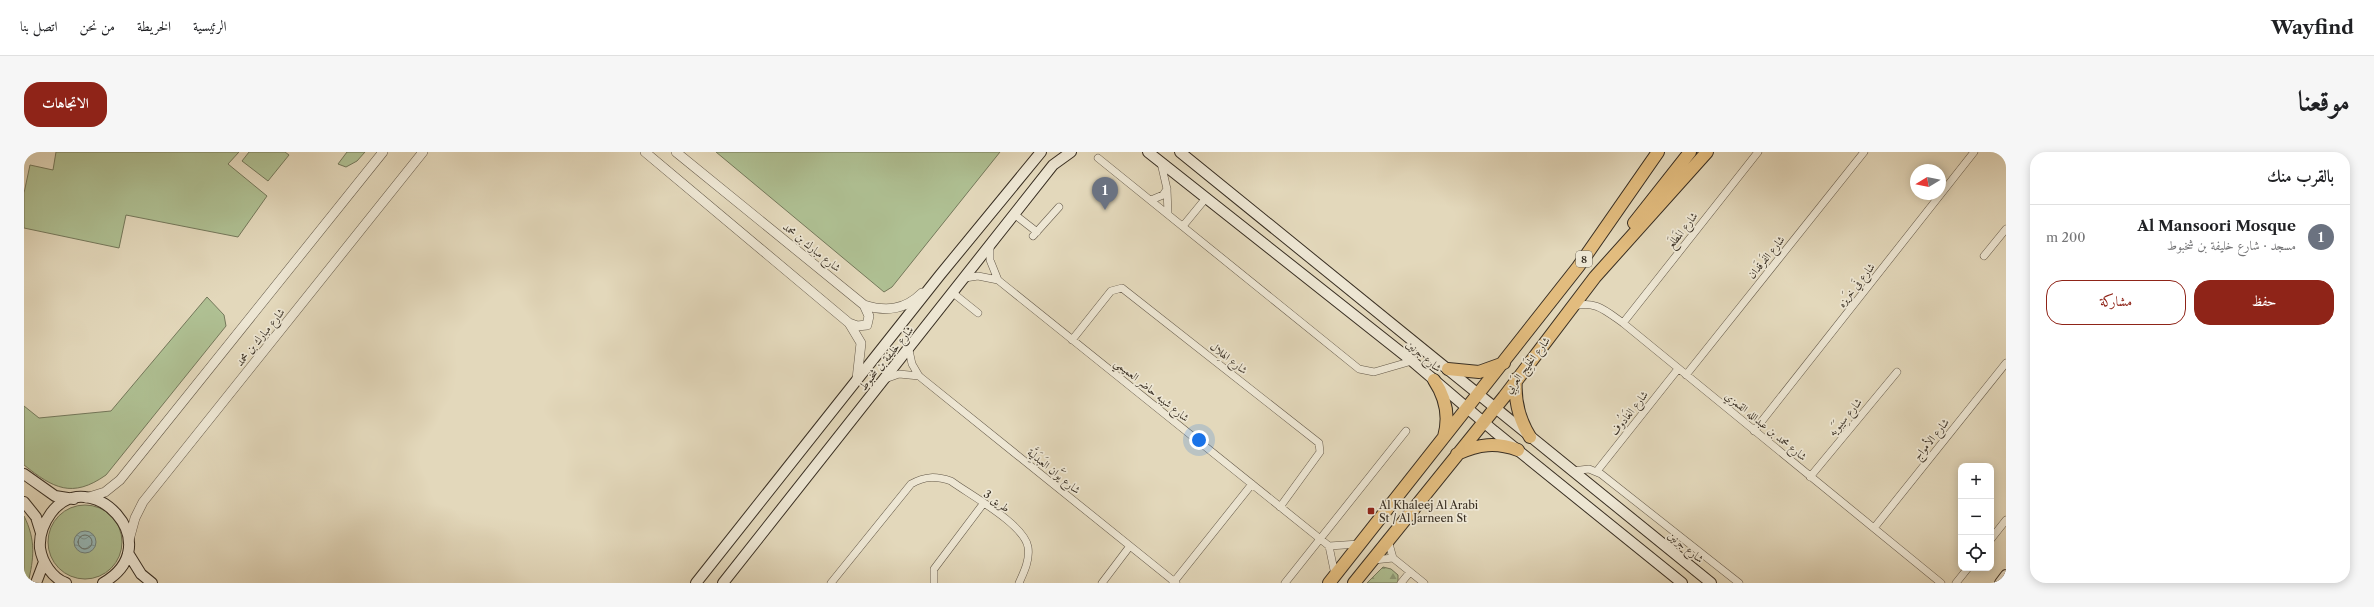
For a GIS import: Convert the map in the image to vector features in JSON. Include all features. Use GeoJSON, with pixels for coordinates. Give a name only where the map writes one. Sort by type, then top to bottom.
{"type":"FeatureCollection","features":[{"type":"Feature","properties":{"kind":"highway","name":"شارع الخَلِيج العَربِي"},"geometry":{"type":"LineString","coordinates":[[1332,579],[1480,395],[1578,267],[1658,152]]}},
{"type":"Feature","properties":{"kind":"highway"},"geometry":{"type":"LineString","coordinates":[[1595,277],[1643,210],[1690,152]]}},
{"type":"Feature","properties":{"kind":"highway","name":"شارع الخَلِيج العَربِي"},"geometry":{"type":"LineString","coordinates":[[1354,583],[1494,408],[1595,277],[1707,152]]}},
{"type":"Feature","properties":{"kind":"highway"},"geometry":{"type":"LineString","coordinates":[[1448,369],[1478,372],[1505,362]]}},
{"type":"Feature","properties":{"kind":"highway"},"geometry":{"type":"LineString","coordinates":[[1434,380],[1443,395],[1447,413],[1444,439]]}},
{"type":"Feature","properties":{"kind":"highway"},"geometry":{"type":"LineString","coordinates":[[1516,380],[1517,406],[1522,423],[1530,437]]}},
{"type":"Feature","properties":{"kind":"highway"},"geometry":{"type":"LineString","coordinates":[[1456,454],[1487,445],[1503,445],[1518,450]]}},
{"type":"Feature","properties":{"kind":"main road","name":"شارع خليفة بن شخبوط"},"geometry":{"type":"LineString","coordinates":[[696,583],[940,275],[1041,152]]}},
{"type":"Feature","properties":{"kind":"main road","name":"شارع خليفة بن شخبوط"},"geometry":{"type":"LineString","coordinates":[[723,583],[885,378],[909,350],[1053,164],[1071,152]]}},
{"type":"Feature","properties":{"kind":"main road","name":"شارع جرنين"},"geometry":{"type":"LineString","coordinates":[[1148,152],[1412,361],[1468,409],[1682,583]]}},
{"type":"Feature","properties":{"kind":"main road","name":"شارع جرنين"},"geometry":{"type":"LineString","coordinates":[[1180,152],[1711,583]]}},
{"type":"Feature","properties":{"kind":"main road"},"geometry":{"type":"LineString","coordinates":[[24,474],[55,496],[74,499],[86,498],[104,503],[119,515],[126,526],[128,548],[141,574],[152,583]]}},
{"type":"Feature","properties":{"kind":"main road"},"geometry":{"type":"LineString","coordinates":[[40,533],[45,521],[52,511],[74,499]]}},
{"type":"Feature","properties":{"kind":"main road"},"geometry":{"type":"LineString","coordinates":[[24,502],[36,517],[40,533],[40,548],[44,562],[52,573],[66,583]]}},
{"type":"Feature","properties":{"kind":"main road"},"geometry":{"type":"LineString","coordinates":[[103,583],[112,577],[122,566],[128,548]]}},
{"type":"Feature","properties":{"kind":"main road"},"geometry":{"type":"LineString","coordinates":[[36,583],[44,562]]}},
{"type":"Feature","properties":{"kind":"main road"},"geometry":{"type":"LineString","coordinates":[[2000,583],[2006,575]]}},
{"type":"Feature","properties":{"kind":"street","name":"شارع مبارك بن محمد"},"geometry":{"type":"LineString","coordinates":[[86,498],[105,492],[120,480],[383,152]]}},
{"type":"Feature","properties":{"kind":"street","name":"شارع مبارك بن محمد"},"geometry":{"type":"LineString","coordinates":[[128,548],[132,526],[143,502],[423,152]]}},
{"type":"Feature","properties":{"kind":"street"},"geometry":{"type":"LineString","coordinates":[[645,152],[849,323],[858,335],[862,347],[857,381]]}},
{"type":"Feature","properties":{"kind":"street","name":"شارع مبارك بن محمد"},"geometry":{"type":"LineString","coordinates":[[676,152],[864,305],[886,310],[905,306],[915,299],[940,275]]}},
{"type":"Feature","properties":{"kind":"street","name":"شارع المَطلَع"},"geometry":{"type":"LineString","coordinates":[[1623,322],[1758,152]]}},
{"type":"Feature","properties":{"kind":"street","name":"شارع الفَرقَدان"},"geometry":{"type":"LineString","coordinates":[[1686,375],[1864,152]]}},
{"type":"Feature","properties":{"kind":"street","name":"شارع فَي خرَيزه"},"geometry":{"type":"LineString","coordinates":[[1754,431],[1974,152]]}},
{"type":"Feature","properties":{"kind":"street"},"geometry":{"type":"LineString","coordinates":[[1098,158],[1360,369],[1374,372],[1412,361]]}},
{"type":"Feature","properties":{"kind":"street"},"geometry":{"type":"LineString","coordinates":[[1160,161],[1167,189],[1168,214]]}},
{"type":"Feature","properties":{"kind":"street"},"geometry":{"type":"LineString","coordinates":[[1151,200],[1163,195],[1167,189]]}},
{"type":"Feature","properties":{"kind":"street"},"geometry":{"type":"LineString","coordinates":[[1183,226],[1206,198]]}},
{"type":"Feature","properties":{"kind":"street"},"geometry":{"type":"LineString","coordinates":[[1014,214],[1035,234],[1059,207]]}},
{"type":"Feature","properties":{"kind":"street"},"geometry":{"type":"LineString","coordinates":[[1984,256],[2006,229]]}},
{"type":"Feature","properties":{"kind":"street","name":"شارع شيبه حاضر العميمي"},"geometry":{"type":"LineString","coordinates":[[990,245],[990,260],[998,280]]}},
{"type":"Feature","properties":{"kind":"street","name":"شارع شيبه حاضر العميمي"},"geometry":{"type":"LineString","coordinates":[[965,278],[978,276],[998,280],[1329,546]]}},
{"type":"Feature","properties":{"kind":"street","name":"شارع الهِلال"},"geometry":{"type":"LineString","coordinates":[[1072,340],[1111,291],[1122,288],[1319,443],[1320,452],[1280,507]]}},
{"type":"Feature","properties":{"kind":"street"},"geometry":{"type":"LineString","coordinates":[[953,293],[978,313]]}},
{"type":"Feature","properties":{"kind":"street","name":"شارع محمد بن عبدالله القمزي"},"geometry":{"type":"LineString","coordinates":[[1571,308],[1584,304],[1597,305],[1623,322],[1678,369],[1941,583]]}},
{"type":"Feature","properties":{"kind":"street"},"geometry":{"type":"LineString","coordinates":[[849,323],[857,326],[867,324],[869,316],[864,305]]}},
{"type":"Feature","properties":{"kind":"street","name":"شارع يَوَّان العَبدَلِيَّة"},"geometry":{"type":"LineString","coordinates":[[909,350],[912,364],[919,376],[1174,583]]}},
{"type":"Feature","properties":{"kind":"street","name":"شارع الأمواج"},"geometry":{"type":"LineString","coordinates":[[1874,528],[2006,363]]}},
{"type":"Feature","properties":{"kind":"street","name":"شارع الغَادُوف"},"geometry":{"type":"LineString","coordinates":[[1597,471],[1678,369]]}},
{"type":"Feature","properties":{"kind":"street","name":"شارع سِيبَوَيه"},"geometry":{"type":"LineString","coordinates":[[1810,476],[1897,372]]}},
{"type":"Feature","properties":{"kind":"street"},"geometry":{"type":"LineString","coordinates":[[885,378],[899,374],[919,376]]}},
{"type":"Feature","properties":{"kind":"street"},"geometry":{"type":"LineString","coordinates":[[1286,583],[1406,431]]}},
{"type":"Feature","properties":{"kind":"street"},"geometry":{"type":"LineString","coordinates":[[1572,471],[1583,469],[1597,471],[1739,583]]}},
{"type":"Feature","properties":{"kind":"street","name":"طريق 3"},"geometry":{"type":"LineString","coordinates":[[831,583],[911,484],[920,478],[941,477],[951,481],[1014,526],[1028,546],[1029,555],[1019,583]]}},
{"type":"Feature","properties":{"kind":"street"},"geometry":{"type":"LineString","coordinates":[[1174,583],[1252,484]]}},
{"type":"Feature","properties":{"kind":"street"},"geometry":{"type":"LineString","coordinates":[[934,583],[934,569],[983,504]]}},
{"type":"Feature","properties":{"kind":"street"},"geometry":{"type":"LineString","coordinates":[[1994,535],[2006,520]]}},
{"type":"Feature","properties":{"kind":"street"},"geometry":{"type":"LineString","coordinates":[[1388,540],[1393,558],[1424,583]]}},
{"type":"Feature","properties":{"kind":"street"},"geometry":{"type":"LineString","coordinates":[[1332,579],[1329,546],[1361,543]]}},
{"type":"Feature","properties":{"kind":"street"},"geometry":{"type":"LineString","coordinates":[[1102,583],[1130,546]]}},
{"type":"Feature","properties":{"kind":"street"},"geometry":{"type":"LineString","coordinates":[[1372,560],[1393,558]]}},
{"type":"Feature","properties":{"kind":"street"},"geometry":{"type":"LineString","coordinates":[[1956,583],[1966,571]]}},
{"type":"Feature","properties":{"kind":"street"},"geometry":{"type":"LineString","coordinates":[[1401,583],[1410,572]]}},
{"type":"Feature","properties":{"kind":"green space"},"geometry":{"type":"Polygon","coordinates":[[[56,152],[239,152],[228,164],[267,196],[238,237],[126,215],[119,248],[24,228],[24,193],[30,165],[53,170],[56,152]]]}},
{"type":"Feature","properties":{"kind":"green space"},"geometry":{"type":"Polygon","coordinates":[[[249,152],[285,152],[289,155],[268,181],[242,161],[249,152]]]}},
{"type":"Feature","properties":{"kind":"green space"},"geometry":{"type":"Polygon","coordinates":[[[347,152],[365,152],[357,161],[346,167],[338,164],[347,152]]]}},
{"type":"Feature","properties":{"kind":"green space"},"geometry":{"type":"Polygon","coordinates":[[[716,152],[1000,152],[892,287],[884,292],[716,152]]]}},
{"type":"Feature","properties":{"kind":"green space"},"geometry":{"type":"Polygon","coordinates":[[[207,297],[224,315],[226,326],[106,475],[83,487],[63,488],[44,480],[24,465],[24,406],[39,418],[111,411],[207,297]]]}},
{"type":"Feature","properties":{"kind":"green space"},"geometry":{"type":"Polygon","coordinates":[[[85,505],[106,511],[116,521],[122,542],[116,563],[106,573],[85,579],[64,573],[54,563],[48,542],[54,521],[64,511],[85,505]]]}},
{"type":"Feature","properties":{"kind":"green space"},"geometry":{"type":"Polygon","coordinates":[[[24,516],[31,533],[33,549],[32,565],[28,583],[24,583],[24,516]]]}},
{"type":"Feature","properties":{"kind":"green space"},"geometry":{"type":"Polygon","coordinates":[[[1383,567],[1391,569],[1398,575],[1398,583],[1367,583],[1383,567]]]}},
{"type":"Feature","properties":{"kind":"water"},"geometry":{"type":"Polygon","coordinates":[[[85,531],[93,534],[96,542],[93,550],[85,553],[77,550],[74,542],[77,534],[85,531]]]}},
{"type":"Feature","properties":{"kind":"place","name":"Al Mansoori Mosque"},"geometry":{"type":"Point","coordinates":[1105,210]}},
{"type":"Feature","properties":{"kind":"place","name":"Al Khaleej Al Arabi St / Al Jarneen St"},"geometry":{"type":"Point","coordinates":[1371,511]}}]}
